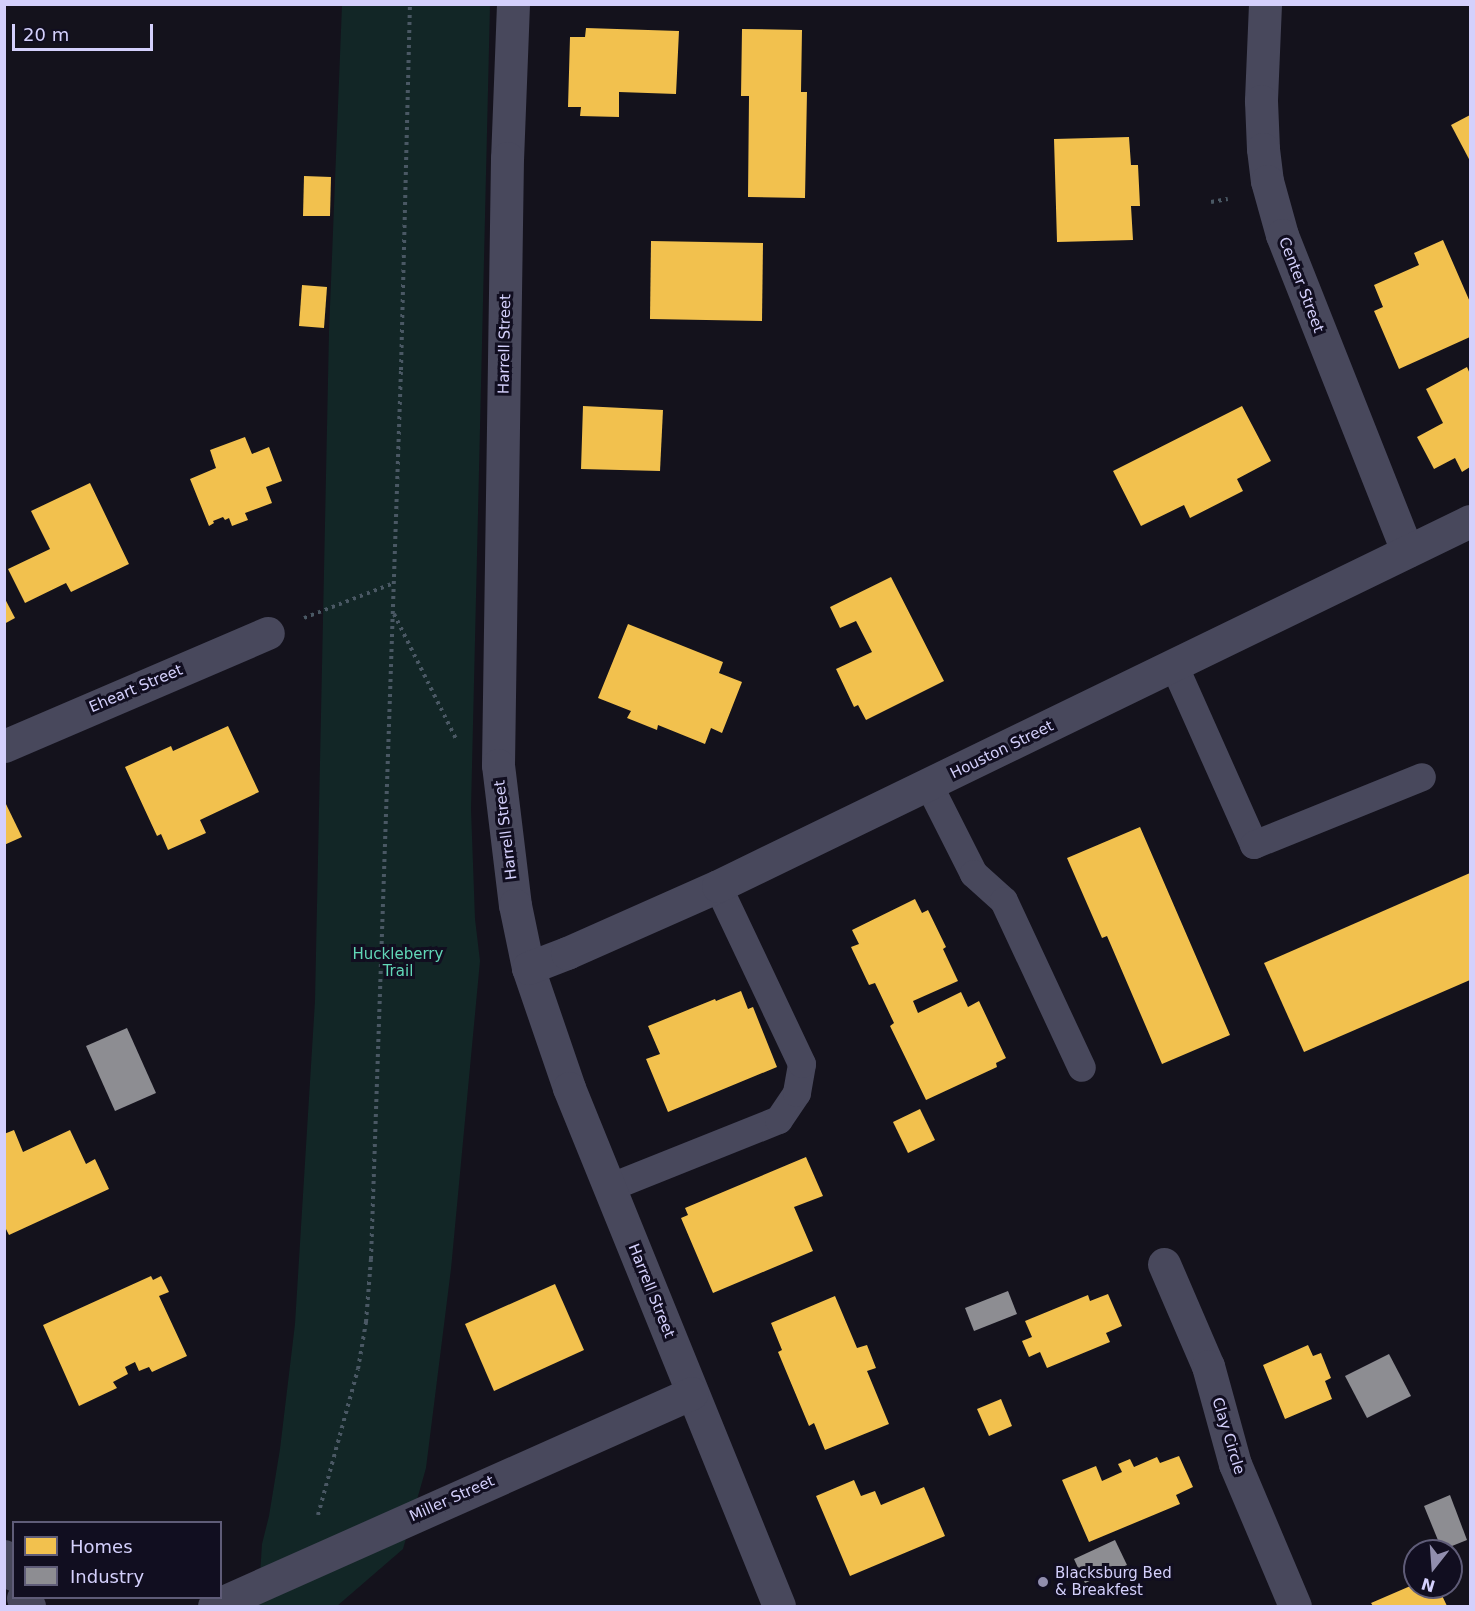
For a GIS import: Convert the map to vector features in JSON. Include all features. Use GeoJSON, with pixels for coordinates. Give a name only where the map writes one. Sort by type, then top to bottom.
{"type":"FeatureCollection","features":[{"type":"Feature","properties":{"kind":"street","name":"Harrell Street"},"geometry":{"type":"LineString","coordinates":[[513,4],[507,158],[498,765],[515,905],[528,968],[569,1088],[779,1606]]}},
{"type":"Feature","properties":{"kind":"street","name":"Center Street"},"geometry":{"type":"LineString","coordinates":[[1264,4],[1261,101],[1263,149],[1267,181],[1281,235],[1407,551]]}},
{"type":"Feature","properties":{"kind":"street","name":"Houston Street"},"geometry":{"type":"LineString","coordinates":[[528,968],[567,953],[718,885],[929,785],[1470,521]]}},
{"type":"Feature","properties":{"kind":"street","name":"Eheart Street"},"geometry":{"type":"LineString","coordinates":[[4,746],[267,633]]}},
{"type":"Feature","properties":{"kind":"street","name":"Clay Circle"},"geometry":{"type":"LineString","coordinates":[[1164,1264],[1208,1366],[1235,1464],[1295,1606]]}},
{"type":"Feature","properties":{"kind":"street","name":"Miller Street"},"geometry":{"type":"LineString","coordinates":[[213,1606],[692,1393]]}},
{"type":"Feature","properties":{"kind":"street"},"geometry":{"type":"LineString","coordinates":[[4,1556],[12,1571]]}},
{"type":"Feature","properties":{"kind":"lane"},"geometry":{"type":"LineString","coordinates":[[1174,665],[1254,845],[1422,777]]}},
{"type":"Feature","properties":{"kind":"lane"},"geometry":{"type":"LineString","coordinates":[[929,785],[975,874],[1004,901],[1082,1068]]}},
{"type":"Feature","properties":{"kind":"lane"},"geometry":{"type":"LineString","coordinates":[[609,1188],[779,1120],[797,1093],[802,1064],[718,885]]}},
{"type":"Feature","properties":{"kind":"path"},"geometry":{"type":"LineString","coordinates":[[317,1517],[358,1369],[366,1322],[373,1210],[410,4]]}},
{"type":"Feature","properties":{"kind":"path"},"geometry":{"type":"LineString","coordinates":[[267,633],[394,583]]}},
{"type":"Feature","properties":{"kind":"path"},"geometry":{"type":"LineString","coordinates":[[393,611],[464,757],[498,765]]}},
{"type":"Feature","properties":{"kind":"green space","name":"Huckleberry Trail"},"geometry":{"type":"Polygon","coordinates":[[[342,5],[490,5],[471,809],[475,919],[480,961],[451,1269],[426,1468],[403,1549],[337,1606],[258,1606],[262,1544],[280,1449],[295,1324],[315,1001],[329,332],[342,5]]]}},
{"type":"Feature","properties":{"kind":"building: Homes"},"geometry":{"type":"Polygon","coordinates":[[[586,28],[679,31],[676,94],[619,92],[619,117],[580,116],[581,107],[568,107],[570,37],[585,37],[586,28]]]}},
{"type":"Feature","properties":{"kind":"building: Homes"},"geometry":{"type":"Polygon","coordinates":[[[742,29],[802,30],[801,92],[807,92],[805,198],[748,197],[749,96],[741,96],[742,29]]]}},
{"type":"Feature","properties":{"kind":"building: Homes"},"geometry":{"type":"Polygon","coordinates":[[[1470,115],[1470,161],[1451,125],[1470,115]]]}},
{"type":"Feature","properties":{"kind":"building: Homes"},"geometry":{"type":"Polygon","coordinates":[[[1129,137],[1131,165],[1138,165],[1140,206],[1131,206],[1133,240],[1057,242],[1054,139],[1129,137]]]}},
{"type":"Feature","properties":{"kind":"building: Homes"},"geometry":{"type":"Polygon","coordinates":[[[304,176],[331,177],[330,216],[303,216],[304,176]]]}},
{"type":"Feature","properties":{"kind":"building: Homes"},"geometry":{"type":"Polygon","coordinates":[[[1443,240],[1470,302],[1470,337],[1399,369],[1374,311],[1383,307],[1374,285],[1419,265],[1414,253],[1443,240]]]}},
{"type":"Feature","properties":{"kind":"building: Homes"},"geometry":{"type":"Polygon","coordinates":[[[651,241],[763,243],[762,321],[650,319],[651,241]]]}},
{"type":"Feature","properties":{"kind":"building: Homes"},"geometry":{"type":"Polygon","coordinates":[[[302,285],[327,287],[324,328],[299,326],[302,285]]]}},
{"type":"Feature","properties":{"kind":"building: Homes"},"geometry":{"type":"Polygon","coordinates":[[[1467,367],[1470,374],[1470,467],[1462,472],[1455,458],[1434,469],[1417,437],[1443,423],[1426,389],[1467,367]]]}},
{"type":"Feature","properties":{"kind":"building: Homes"},"geometry":{"type":"Polygon","coordinates":[[[583,406],[663,410],[660,471],[581,469],[583,406]]]}},
{"type":"Feature","properties":{"kind":"building: Homes"},"geometry":{"type":"Polygon","coordinates":[[[1242,406],[1271,461],[1237,479],[1243,491],[1190,518],[1184,505],[1141,526],[1113,471],[1242,406]]]}},
{"type":"Feature","properties":{"kind":"building: Homes"},"geometry":{"type":"Polygon","coordinates":[[[245,437],[252,454],[269,447],[282,481],[266,487],[272,503],[245,513],[248,520],[232,526],[229,518],[225,520],[223,517],[213,521],[214,523],[209,526],[190,479],[216,468],[210,450],[245,437]]]}},
{"type":"Feature","properties":{"kind":"building: Homes"},"geometry":{"type":"Polygon","coordinates":[[[90,483],[129,564],[71,592],[66,583],[25,603],[8,569],[50,549],[31,511],[90,483]]]}},
{"type":"Feature","properties":{"kind":"building: Homes"},"geometry":{"type":"Polygon","coordinates":[[[891,577],[944,681],[866,720],[858,705],[854,707],[836,669],[872,652],[856,621],[840,628],[830,607],[891,577]]]}},
{"type":"Feature","properties":{"kind":"building: Homes"},"geometry":{"type":"Polygon","coordinates":[[[4,597],[15,618],[4,624],[4,597]]]}},
{"type":"Feature","properties":{"kind":"building: Homes"},"geometry":{"type":"Polygon","coordinates":[[[628,624],[723,662],[719,673],[742,682],[722,733],[711,728],[705,744],[658,725],[657,730],[627,718],[631,711],[598,698],[628,624]]]}},
{"type":"Feature","properties":{"kind":"building: Homes"},"geometry":{"type":"Polygon","coordinates":[[[228,726],[259,792],[200,820],[206,833],[168,850],[161,834],[157,836],[125,767],[171,746],[173,751],[228,726]]]}},
{"type":"Feature","properties":{"kind":"building: Homes"},"geometry":{"type":"Polygon","coordinates":[[[4,800],[22,837],[4,845],[4,800]]]}},
{"type":"Feature","properties":{"kind":"building: Homes"},"geometry":{"type":"Polygon","coordinates":[[[1140,827],[1230,1035],[1162,1064],[1107,936],[1102,938],[1067,858],[1140,827]]]}},
{"type":"Feature","properties":{"kind":"building: Homes"},"geometry":{"type":"Polygon","coordinates":[[[1470,873],[1470,980],[1304,1052],[1264,963],[1470,873]]]}},
{"type":"Feature","properties":{"kind":"building: Homes"},"geometry":{"type":"Polygon","coordinates":[[[915,899],[922,913],[928,910],[946,947],[943,949],[958,981],[913,1001],[918,1013],[961,992],[968,1007],[979,1001],[1006,1058],[996,1063],[997,1067],[926,1100],[890,1026],[894,1023],[875,983],[869,985],[851,947],[859,944],[852,930],[915,899]]]}},
{"type":"Feature","properties":{"kind":"building: Homes"},"geometry":{"type":"Polygon","coordinates":[[[741,991],[748,1009],[753,1007],[777,1067],[668,1112],[646,1059],[660,1054],[648,1026],[741,991]]]}},
{"type":"Feature","properties":{"kind":"building: Homes"},"geometry":{"type":"Polygon","coordinates":[[[920,1109],[935,1140],[908,1153],[893,1122],[920,1109]]]}},
{"type":"Feature","properties":{"kind":"building: Homes"},"geometry":{"type":"Polygon","coordinates":[[[14,1130],[23,1152],[70,1130],[86,1164],[95,1159],[109,1189],[9,1235],[4,1225],[4,1134],[14,1130]]]}},
{"type":"Feature","properties":{"kind":"building: Homes"},"geometry":{"type":"Polygon","coordinates":[[[806,1157],[823,1196],[794,1207],[813,1251],[713,1293],[681,1218],[688,1215],[685,1208],[806,1157]]]}},
{"type":"Feature","properties":{"kind":"building: Homes"},"geometry":{"type":"Polygon","coordinates":[[[151,1276],[153,1280],[161,1276],[169,1292],[159,1296],[187,1356],[152,1372],[149,1367],[139,1371],[135,1362],[125,1367],[128,1374],[113,1382],[117,1388],[79,1406],[43,1325],[151,1276]]]}},
{"type":"Feature","properties":{"kind":"building: Homes"},"geometry":{"type":"Polygon","coordinates":[[[555,1284],[584,1350],[494,1391],[465,1324],[555,1284]]]}},
{"type":"Feature","properties":{"kind":"building: Homes"},"geometry":{"type":"Polygon","coordinates":[[[1108,1294],[1122,1326],[1106,1333],[1110,1342],[1047,1368],[1040,1352],[1029,1357],[1022,1341],[1032,1337],[1025,1321],[1088,1295],[1090,1301],[1108,1294]]]}},
{"type":"Feature","properties":{"kind":"building: Homes"},"geometry":{"type":"Polygon","coordinates":[[[835,1296],[857,1348],[867,1345],[876,1368],[867,1371],[889,1424],[825,1450],[814,1423],[809,1426],[778,1352],[782,1350],[771,1323],[835,1296]]]}},
{"type":"Feature","properties":{"kind":"building: Homes"},"geometry":{"type":"Polygon","coordinates":[[[1308,1345],[1313,1356],[1321,1353],[1331,1378],[1325,1381],[1332,1399],[1285,1419],[1263,1365],[1308,1345]]]}},
{"type":"Feature","properties":{"kind":"building: Homes"},"geometry":{"type":"Polygon","coordinates":[[[1001,1399],[1012,1426],[989,1436],[977,1409],[1001,1399]]]}},
{"type":"Feature","properties":{"kind":"building: Homes"},"geometry":{"type":"Polygon","coordinates":[[[1179,1456],[1193,1487],[1176,1495],[1180,1504],[1089,1542],[1062,1480],[1096,1466],[1102,1481],[1122,1472],[1118,1464],[1130,1459],[1134,1467],[1157,1457],[1160,1463],[1179,1456]]]}},
{"type":"Feature","properties":{"kind":"building: Homes"},"geometry":{"type":"Polygon","coordinates":[[[854,1480],[861,1496],[875,1491],[881,1505],[924,1487],[945,1536],[850,1576],[816,1496],[854,1480]]]}},
{"type":"Feature","properties":{"kind":"building: Homes"},"geometry":{"type":"Polygon","coordinates":[[[1403,1589],[1403,1599],[1444,1599],[1447,1606],[1373,1606],[1371,1603],[1403,1589]]]}},
{"type":"Feature","properties":{"kind":"building: Industry"},"geometry":{"type":"Polygon","coordinates":[[[127,1028],[156,1093],[115,1111],[86,1046],[127,1028]]]}},
{"type":"Feature","properties":{"kind":"building: Industry"},"geometry":{"type":"Polygon","coordinates":[[[1008,1291],[1017,1314],[974,1331],[965,1308],[1008,1291]]]}},
{"type":"Feature","properties":{"kind":"building: Industry"},"geometry":{"type":"Polygon","coordinates":[[[1389,1354],[1411,1396],[1367,1418],[1345,1376],[1389,1354]]]}},
{"type":"Feature","properties":{"kind":"building: Industry"},"geometry":{"type":"Polygon","coordinates":[[[1450,1495],[1467,1540],[1438,1539],[1424,1506],[1450,1495]]]}},
{"type":"Feature","properties":{"kind":"building: Industry"},"geometry":{"type":"Polygon","coordinates":[[[1115,1540],[1127,1565],[1085,1583],[1074,1559],[1115,1540]]]}},
{"type":"Feature","properties":{"kind":"place","name":"Blacksburg Bed & Breakfest"},"geometry":{"type":"Point","coordinates":[1043,1582]}}]}
